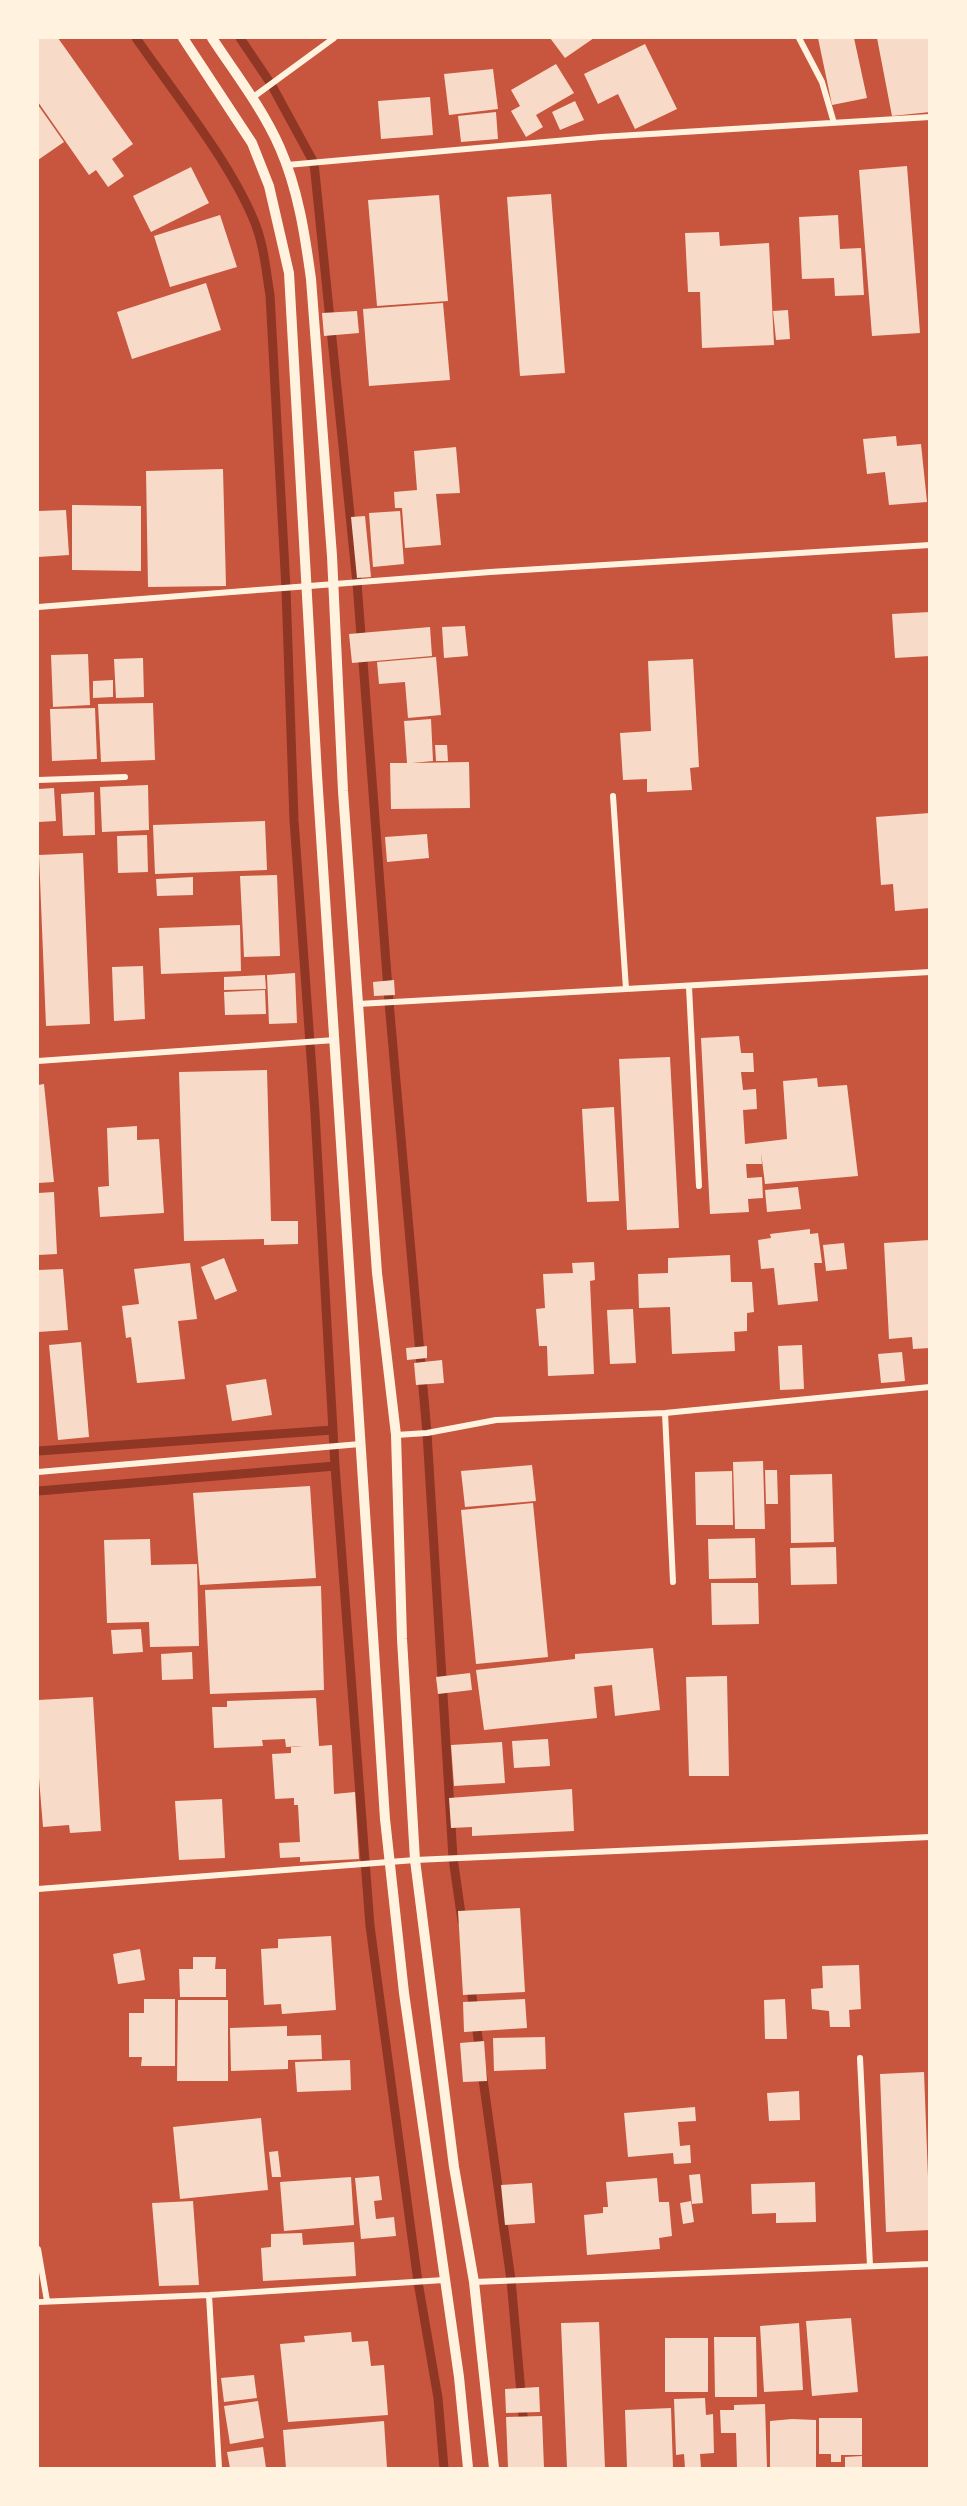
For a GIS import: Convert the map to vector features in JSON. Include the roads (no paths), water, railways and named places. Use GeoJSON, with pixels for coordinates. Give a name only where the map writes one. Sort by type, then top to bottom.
{"type":"FeatureCollection","features":[{"type":"Feature","properties":{"kind":"street"},"geometry":{"type":"LineString","coordinates":[[183,38],[252,143],[269,186],[282,232],[289,273],[306,587],[386,1819],[404,1993],[459,2377],[468,2469]]}},
{"type":"Feature","properties":{"kind":"street"},"geometry":{"type":"LineString","coordinates":[[212,38],[251,98],[287,165],[304,234],[311,279],[334,585],[343,791],[377,1274],[396,1435],[402,1639],[415,1860],[455,2178],[474,2282],[494,2469]]}},
{"type":"Feature","properties":{"kind":"street"},"geometry":{"type":"LineString","coordinates":[[251,98],[334,38]]}},
{"type":"Feature","properties":{"kind":"street"},"geometry":{"type":"LineString","coordinates":[[799,38],[822,82],[834,123]]}},
{"type":"Feature","properties":{"kind":"street"},"geometry":{"type":"LineString","coordinates":[[287,165],[601,137],[930,117]]}},
{"type":"Feature","properties":{"kind":"street"},"geometry":{"type":"LineString","coordinates":[[38,607],[502,571],[930,545]]}},
{"type":"Feature","properties":{"kind":"street"},"geometry":{"type":"LineString","coordinates":[[38,780],[125,777]]}},
{"type":"Feature","properties":{"kind":"street"},"geometry":{"type":"LineString","coordinates":[[613,796],[626,989]]}},
{"type":"Feature","properties":{"kind":"street"},"geometry":{"type":"LineString","coordinates":[[358,1004],[930,972]]}},
{"type":"Feature","properties":{"kind":"street"},"geometry":{"type":"LineString","coordinates":[[689,987],[699,1186]]}},
{"type":"Feature","properties":{"kind":"street"},"geometry":{"type":"LineString","coordinates":[[38,1061],[335,1040]]}},
{"type":"Feature","properties":{"kind":"street"},"geometry":{"type":"LineString","coordinates":[[396,1435],[496,1420],[665,1413],[930,1386]]}},
{"type":"Feature","properties":{"kind":"street"},"geometry":{"type":"LineString","coordinates":[[665,1413],[673,1582]]}},
{"type":"Feature","properties":{"kind":"street"},"geometry":{"type":"LineString","coordinates":[[38,1472],[360,1444]]}},
{"type":"Feature","properties":{"kind":"street"},"geometry":{"type":"LineString","coordinates":[[38,1889],[415,1860],[930,1837]]}},
{"type":"Feature","properties":{"kind":"street"},"geometry":{"type":"LineString","coordinates":[[860,2058],[870,2266]]}},
{"type":"Feature","properties":{"kind":"street"},"geometry":{"type":"LineString","coordinates":[[38,2249],[47,2301]]}},
{"type":"Feature","properties":{"kind":"street"},"geometry":{"type":"LineString","coordinates":[[474,2282],[930,2264]]}},
{"type":"Feature","properties":{"kind":"street"},"geometry":{"type":"LineString","coordinates":[[38,2302],[209,2295],[444,2280]]}},
{"type":"Feature","properties":{"kind":"street"},"geometry":{"type":"LineString","coordinates":[[209,2295],[219,2469]]}},
{"type":"Feature","properties":{"kind":"waterway"},"geometry":{"type":"LineString","coordinates":[[136,38],[184,104],[244,200],[261,241],[270,295],[286,589],[294,820],[315,1113],[335,1466],[370,1926],[418,2282],[438,2398],[444,2468]]}},
{"type":"Feature","properties":{"kind":"waterway"},"geometry":{"type":"LineString","coordinates":[[240,38],[271,84],[314,163],[357,583],[389,1002],[427,1433],[453,1858],[462,1921]]}},
{"type":"Feature","properties":{"kind":"waterway"},"geometry":{"type":"LineString","coordinates":[[38,1451],[333,1430]]}},
{"type":"Feature","properties":{"kind":"waterway"},"geometry":{"type":"LineString","coordinates":[[38,1491],[335,1466]]}},
{"type":"Feature","properties":{"kind":"waterway"},"geometry":{"type":"LineString","coordinates":[[470,1982],[480,2052]]}},
{"type":"Feature","properties":{"kind":"waterway"},"geometry":{"type":"LineString","coordinates":[[482,2072],[511,2280],[524,2427]]}}]}
